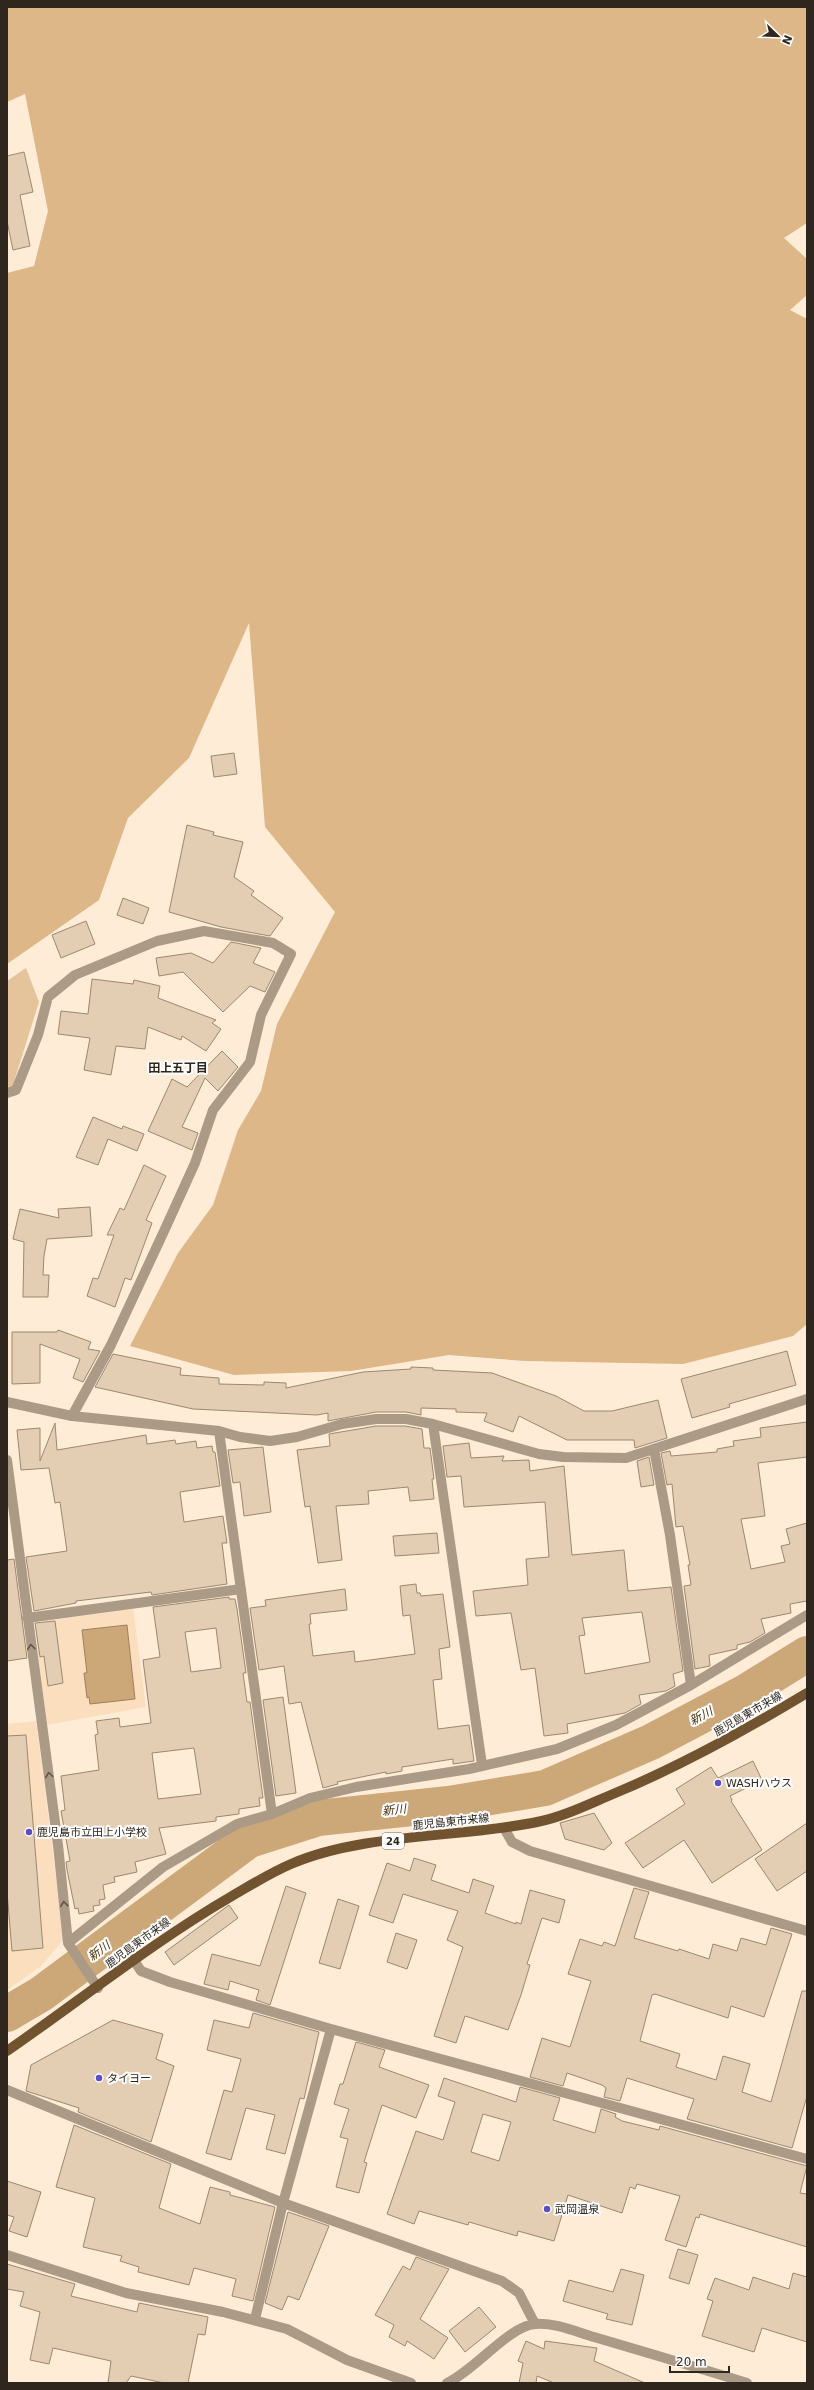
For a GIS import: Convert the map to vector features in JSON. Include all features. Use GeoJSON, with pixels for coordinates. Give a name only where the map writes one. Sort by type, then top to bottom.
{"type":"FeatureCollection","features":[{"type":"Feature","properties":{"kind":"main road","name":"鹿児島東市来線"},"geometry":{"type":"LineString","coordinates":[[7,2051],[98,1988],[133,1959],[191,1920],[290,1864],[326,1852],[388,1841],[504,1828],[540,1822],[587,1805],[655,1776],[721,1744],[807,1693]]}},
{"type":"Feature","properties":{"kind":"street"},"geometry":{"type":"LineString","coordinates":[[7,1093],[16,1090],[38,1035],[48,996],[75,975],[157,941],[204,931],[273,943],[291,954],[261,1015],[250,1062],[213,1110],[195,1163],[162,1236],[111,1345],[72,1416]]}},
{"type":"Feature","properties":{"kind":"street"},"geometry":{"type":"LineString","coordinates":[[7,1402],[72,1416],[219,1431],[240,1437],[270,1440],[297,1437],[342,1424],[376,1418],[406,1419],[433,1424],[539,1454],[563,1457],[626,1458],[807,1399]]}},
{"type":"Feature","properties":{"kind":"street"},"geometry":{"type":"LineString","coordinates":[[433,1424],[482,1765]]}},
{"type":"Feature","properties":{"kind":"street"},"geometry":{"type":"LineString","coordinates":[[219,1431],[272,1814]]}},
{"type":"Feature","properties":{"kind":"street"},"geometry":{"type":"LineString","coordinates":[[654,1448],[670,1535],[691,1686]]}},
{"type":"Feature","properties":{"kind":"street"},"geometry":{"type":"LineString","coordinates":[[7,1460],[58,1845],[68,1943],[98,1988]]}},
{"type":"Feature","properties":{"kind":"street"},"geometry":{"type":"LineString","coordinates":[[28,1618],[241,1589]]}},
{"type":"Feature","properties":{"kind":"street"},"geometry":{"type":"LineString","coordinates":[[68,1943],[175,1860],[237,1824],[272,1814],[310,1798],[356,1787],[469,1769],[557,1749],[616,1725],[691,1686],[807,1615]]}},
{"type":"Feature","properties":{"kind":"street"},"geometry":{"type":"LineString","coordinates":[[504,1828],[512,1842],[530,1851],[807,1931]]}},
{"type":"Feature","properties":{"kind":"street"},"geometry":{"type":"LineString","coordinates":[[133,1959],[141,1971],[170,1982],[331,2029],[807,2159]]}},
{"type":"Feature","properties":{"kind":"street"},"geometry":{"type":"LineString","coordinates":[[255,2319],[283,2203],[331,2029]]}},
{"type":"Feature","properties":{"kind":"street"},"geometry":{"type":"LineString","coordinates":[[7,2090],[283,2203],[502,2281],[519,2293],[534,2324]]}},
{"type":"Feature","properties":{"kind":"street"},"geometry":{"type":"LineString","coordinates":[[7,2255],[126,2293],[255,2319],[287,2329],[347,2360],[410,2383]]}},
{"type":"Feature","properties":{"kind":"street"},"geometry":{"type":"LineString","coordinates":[[447,2383],[467,2372],[512,2334],[534,2324],[569,2330],[678,2361],[746,2383]]}},
{"type":"Feature","properties":{"kind":"shaded area"},"geometry":{"type":"Polygon","coordinates":[[[7,7],[807,7],[807,223],[784,238],[807,259],[807,295],[790,310],[807,319],[807,1324],[793,1336],[683,1364],[525,1361],[449,1355],[351,1371],[234,1375],[130,1346],[178,1253],[213,1205],[238,1130],[261,1091],[277,1024],[335,912],[265,827],[249,623],[189,758],[128,818],[99,900],[7,964],[7,273],[34,266],[48,211],[25,94],[7,102],[7,7]]]}},
{"type":"Feature","properties":{"kind":"shaded area"},"geometry":{"type":"Polygon","coordinates":[[[26,968],[39,1002],[12,1088],[7,1086],[7,981],[26,968]]]}},
{"type":"Feature","properties":{"kind":"shaded area"},"geometry":{"type":"Polygon","coordinates":[[[133,1609],[146,1707],[47,1725],[35,1628],[39,1622],[133,1609]]]}},
{"type":"Feature","properties":{"kind":"shaded area"},"geometry":{"type":"Polygon","coordinates":[[[127,1625],[135,1699],[90,1704],[89,1697],[87,1698],[84,1673],[87,1673],[82,1630],[127,1625]]]}},
{"type":"Feature","properties":{"kind":"shaded area","name":"鹿児島市立田上小学校"},"geometry":{"type":"Polygon","coordinates":[[[36,1721],[64,1939],[41,1966],[7,1990],[7,1724],[36,1721]]]}},
{"type":"Feature","properties":{"kind":"building"},"geometry":{"type":"Polygon","coordinates":[[[24,152],[33,192],[20,195],[30,246],[13,250],[7,221],[7,156],[24,152]]]}},
{"type":"Feature","properties":{"kind":"building"},"geometry":{"type":"Polygon","coordinates":[[[234,753],[237,774],[214,777],[211,756],[234,753]]]}},
{"type":"Feature","properties":{"kind":"building"},"geometry":{"type":"Polygon","coordinates":[[[187,825],[214,832],[213,835],[243,842],[234,877],[254,891],[251,895],[283,918],[270,936],[221,927],[169,912],[187,825]]]}},
{"type":"Feature","properties":{"kind":"building"},"geometry":{"type":"Polygon","coordinates":[[[123,898],[149,908],[143,924],[117,915],[123,898]]]}},
{"type":"Feature","properties":{"kind":"building"},"geometry":{"type":"Polygon","coordinates":[[[86,921],[95,944],[61,958],[52,935],[86,921]]]}},
{"type":"Feature","properties":{"kind":"building"},"geometry":{"type":"Polygon","coordinates":[[[231,942],[261,948],[253,963],[275,972],[265,992],[250,986],[223,1012],[183,972],[159,976],[156,958],[191,953],[213,963],[231,942]]]}},
{"type":"Feature","properties":{"kind":"building"},"geometry":{"type":"Polygon","coordinates":[[[92,979],[133,984],[134,980],[160,986],[158,998],[216,1020],[212,1023],[221,1029],[206,1051],[182,1036],[181,1040],[148,1027],[145,1049],[116,1046],[111,1075],[84,1070],[90,1038],[58,1034],[61,1011],[88,1014],[92,979]]]}},
{"type":"Feature","properties":{"kind":"building"},"geometry":{"type":"Polygon","coordinates":[[[222,1051],[238,1067],[218,1091],[205,1078],[182,1127],[198,1133],[192,1150],[148,1131],[172,1079],[187,1087],[222,1051]]]}},
{"type":"Feature","properties":{"kind":"building"},"geometry":{"type":"Polygon","coordinates":[[[93,1117],[122,1129],[123,1126],[144,1134],[137,1151],[108,1139],[98,1165],[76,1157],[93,1117]]]}},
{"type":"Feature","properties":{"kind":"building"},"geometry":{"type":"Polygon","coordinates":[[[144,1165],[166,1176],[146,1220],[152,1223],[131,1280],[125,1278],[115,1307],[87,1296],[93,1278],[98,1279],[114,1235],[107,1235],[120,1208],[124,1210],[144,1165]]]}},
{"type":"Feature","properties":{"kind":"building"},"geometry":{"type":"Polygon","coordinates":[[[90,1207],[92,1236],[47,1239],[43,1275],[49,1275],[48,1297],[23,1297],[24,1242],[13,1239],[20,1209],[59,1218],[58,1209],[90,1207]]]}},
{"type":"Feature","properties":{"kind":"building"},"geometry":{"type":"Polygon","coordinates":[[[58,1330],[91,1342],[88,1349],[100,1351],[83,1382],[73,1378],[80,1359],[40,1344],[40,1383],[12,1384],[12,1332],[57,1332],[58,1330]]]}},
{"type":"Feature","properties":{"kind":"building"},"geometry":{"type":"Polygon","coordinates":[[[787,1351],[796,1385],[729,1404],[730,1407],[692,1418],[681,1379],[787,1351]]]}},
{"type":"Feature","properties":{"kind":"building"},"geometry":{"type":"Polygon","coordinates":[[[113,1354],[181,1368],[180,1375],[219,1378],[219,1384],[264,1385],[264,1382],[286,1383],[286,1388],[363,1372],[411,1369],[411,1367],[433,1368],[433,1370],[492,1373],[556,1396],[584,1411],[612,1411],[658,1400],[667,1438],[635,1448],[634,1440],[567,1440],[519,1416],[513,1432],[484,1421],[487,1413],[456,1412],[456,1409],[421,1408],[421,1415],[406,1412],[376,1412],[328,1421],[328,1413],[317,1415],[193,1409],[95,1387],[113,1354]]]}},
{"type":"Feature","properties":{"kind":"building"},"geometry":{"type":"Polygon","coordinates":[[[807,1422],[807,1457],[758,1463],[765,1516],[741,1519],[751,1569],[785,1562],[781,1546],[790,1544],[786,1529],[807,1523],[807,1601],[790,1604],[791,1613],[761,1619],[765,1633],[750,1642],[737,1645],[737,1649],[709,1655],[710,1666],[695,1669],[684,1586],[691,1585],[688,1565],[690,1565],[683,1526],[676,1527],[672,1484],[667,1485],[661,1453],[670,1451],[671,1456],[717,1452],[717,1449],[734,1446],[733,1441],[761,1437],[760,1428],[807,1422]]]}},
{"type":"Feature","properties":{"kind":"building"},"geometry":{"type":"Polygon","coordinates":[[[55,1423],[57,1450],[146,1435],[147,1444],[175,1440],[176,1444],[196,1441],[197,1448],[212,1446],[213,1452],[215,1452],[220,1486],[180,1492],[184,1522],[223,1516],[227,1543],[222,1543],[227,1584],[152,1595],[151,1592],[76,1601],[76,1603],[34,1611],[26,1557],[67,1551],[60,1502],[55,1503],[49,1468],[21,1470],[17,1430],[40,1428],[40,1461],[55,1423]]]}},
{"type":"Feature","properties":{"kind":"building"},"geometry":{"type":"Polygon","coordinates":[[[376,1426],[405,1426],[422,1429],[424,1448],[430,1448],[434,1479],[432,1479],[434,1499],[410,1501],[408,1487],[368,1491],[369,1504],[336,1506],[342,1560],[318,1563],[310,1506],[305,1507],[297,1450],[330,1446],[329,1434],[376,1426]]]}},
{"type":"Feature","properties":{"kind":"building"},"geometry":{"type":"Polygon","coordinates":[[[469,1443],[471,1458],[504,1456],[502,1461],[529,1460],[530,1471],[564,1466],[572,1555],[624,1550],[628,1591],[671,1587],[683,1671],[673,1674],[675,1686],[666,1691],[639,1695],[641,1704],[625,1713],[567,1724],[568,1733],[544,1736],[535,1668],[521,1670],[511,1613],[476,1616],[473,1591],[528,1585],[526,1559],[549,1557],[545,1502],[464,1507],[461,1476],[447,1477],[443,1446],[469,1443]],[[642,1612],[582,1618],[585,1635],[579,1636],[585,1674],[650,1662],[642,1612]]]}},
{"type":"Feature","properties":{"kind":"building"},"geometry":{"type":"Polygon","coordinates":[[[263,1447],[271,1512],[244,1516],[240,1482],[233,1483],[228,1450],[263,1447]]]}},
{"type":"Feature","properties":{"kind":"building"},"geometry":{"type":"Polygon","coordinates":[[[649,1457],[654,1485],[641,1487],[637,1461],[649,1457]]]}},
{"type":"Feature","properties":{"kind":"building"},"geometry":{"type":"Polygon","coordinates":[[[437,1533],[439,1553],[395,1556],[393,1536],[437,1533]]]}},
{"type":"Feature","properties":{"kind":"building"},"geometry":{"type":"Polygon","coordinates":[[[14,1559],[27,1658],[7,1661],[7,1560],[14,1559]]]}},
{"type":"Feature","properties":{"kind":"building"},"geometry":{"type":"Polygon","coordinates":[[[416,1584],[417,1593],[420,1593],[421,1596],[443,1594],[450,1647],[439,1649],[442,1679],[433,1680],[438,1729],[469,1725],[474,1761],[453,1764],[453,1759],[402,1767],[402,1771],[386,1774],[386,1772],[337,1782],[338,1784],[323,1788],[301,1702],[289,1704],[284,1666],[259,1670],[250,1608],[266,1606],[265,1600],[345,1589],[347,1610],[310,1614],[311,1624],[309,1624],[313,1656],[354,1651],[355,1662],[415,1654],[410,1615],[403,1616],[400,1586],[416,1584]]]}},
{"type":"Feature","properties":{"kind":"building"},"geometry":{"type":"Polygon","coordinates":[[[229,1597],[229,1599],[235,1599],[246,1673],[243,1673],[247,1702],[250,1702],[263,1798],[259,1798],[260,1806],[239,1809],[239,1814],[216,1817],[216,1821],[159,1828],[166,1854],[135,1862],[137,1872],[114,1877],[115,1882],[103,1885],[105,1899],[99,1900],[100,1905],[93,1906],[94,1911],[79,1914],[78,1908],[75,1909],[67,1870],[66,1862],[70,1861],[61,1811],[65,1810],[61,1776],[99,1770],[95,1735],[98,1734],[96,1721],[119,1718],[120,1727],[151,1723],[143,1660],[160,1657],[153,1607],[229,1597]],[[216,1628],[185,1632],[191,1672],[221,1668],[216,1628]],[[194,1748],[152,1753],[158,1799],[201,1794],[194,1748]]]}},
{"type":"Feature","properties":{"kind":"building"},"geometry":{"type":"Polygon","coordinates":[[[55,1621],[63,1683],[48,1686],[44,1656],[40,1657],[35,1623],[55,1621]]]}},
{"type":"Feature","properties":{"kind":"building"},"geometry":{"type":"Polygon","coordinates":[[[283,1697],[296,1793],[276,1796],[263,1700],[283,1697]]]}},
{"type":"Feature","properties":{"kind":"building"},"geometry":{"type":"Polygon","coordinates":[[[26,1735],[43,1948],[12,1951],[7,1892],[7,1736],[26,1735]]]}},
{"type":"Feature","properties":{"kind":"building"},"geometry":{"type":"Polygon","coordinates":[[[753,1761],[762,1780],[730,1796],[731,1801],[762,1850],[712,1883],[684,1840],[643,1868],[625,1843],[685,1804],[676,1789],[711,1767],[718,1778],[753,1761]]]}},
{"type":"Feature","properties":{"kind":"building"},"geometry":{"type":"Polygon","coordinates":[[[594,1813],[612,1843],[604,1850],[565,1839],[560,1823],[594,1813]]]}},
{"type":"Feature","properties":{"kind":"building"},"geometry":{"type":"Polygon","coordinates":[[[807,1823],[807,1871],[777,1891],[755,1859],[807,1823]]]}},
{"type":"Feature","properties":{"kind":"building"},"geometry":{"type":"Polygon","coordinates":[[[414,1858],[436,1865],[431,1880],[469,1893],[473,1879],[494,1886],[485,1913],[516,1924],[516,1922],[521,1924],[530,1890],[565,1900],[559,1923],[542,1918],[527,1964],[530,1965],[521,1995],[508,2030],[465,2016],[456,2043],[434,2036],[463,1947],[447,1940],[458,1911],[403,1894],[393,1923],[369,1915],[387,1863],[410,1871],[414,1858]]]}},
{"type":"Feature","properties":{"kind":"building"},"geometry":{"type":"Polygon","coordinates":[[[286,1886],[306,1893],[270,2005],[256,2000],[259,1990],[230,1981],[228,1990],[204,1984],[212,1954],[260,1966],[286,1886]]]}},
{"type":"Feature","properties":{"kind":"building"},"geometry":{"type":"Polygon","coordinates":[[[634,1888],[649,1892],[634,1938],[678,1951],[679,1949],[709,1959],[713,1944],[737,1951],[741,1938],[766,1945],[771,1928],[792,1934],[764,2017],[731,2006],[728,2018],[655,1994],[652,1995],[640,2041],[680,2054],[676,2067],[716,2080],[723,2056],[750,2064],[742,2092],[771,2102],[802,1991],[807,1991],[807,2096],[792,2148],[687,2119],[694,2099],[627,2078],[620,2101],[604,2097],[606,2088],[602,2085],[567,2073],[563,2086],[530,2077],[542,2038],[570,2047],[591,1981],[568,1974],[580,1939],[602,1946],[604,1942],[615,1946],[634,1888]]]}},
{"type":"Feature","properties":{"kind":"building"},"geometry":{"type":"Polygon","coordinates":[[[338,1899],[359,1906],[340,1969],[319,1963],[338,1899]]]}},
{"type":"Feature","properties":{"kind":"building"},"geometry":{"type":"Polygon","coordinates":[[[229,1905],[238,1918],[174,1965],[165,1952],[229,1905]]]}},
{"type":"Feature","properties":{"kind":"building"},"geometry":{"type":"Polygon","coordinates":[[[396,1933],[417,1940],[407,1969],[387,1962],[396,1933]]]}},
{"type":"Feature","properties":{"kind":"building"},"geometry":{"type":"Polygon","coordinates":[[[253,2013],[319,2032],[304,2099],[300,2098],[285,2154],[266,2149],[275,2115],[246,2108],[231,2160],[206,2153],[224,2090],[232,2092],[241,2059],[207,2050],[214,2020],[249,2028],[253,2013]]]}},
{"type":"Feature","properties":{"kind":"building","name":"タイヨー"},"geometry":{"type":"Polygon","coordinates":[[[113,2020],[163,2034],[156,2059],[174,2066],[151,2142],[78,2112],[79,2108],[26,2091],[31,2065],[113,2020]]]}},
{"type":"Feature","properties":{"kind":"building"},"geometry":{"type":"Polygon","coordinates":[[[356,2042],[385,2050],[379,2067],[429,2085],[416,2118],[382,2105],[364,2162],[367,2163],[359,2193],[336,2187],[348,2139],[340,2137],[349,2109],[334,2104],[340,2084],[343,2084],[356,2042]]]}},
{"type":"Feature","properties":{"kind":"building"},"geometry":{"type":"Polygon","coordinates":[[[444,2078],[516,2102],[520,2087],[560,2098],[553,2120],[595,2133],[601,2109],[616,2114],[615,2117],[622,2121],[659,2130],[660,2126],[807,2166],[800,2193],[807,2194],[807,2247],[700,2214],[699,2218],[696,2217],[686,2247],[665,2240],[680,2196],[637,2184],[635,2189],[630,2187],[622,2213],[568,2195],[554,2241],[518,2231],[517,2236],[469,2222],[468,2225],[419,2211],[414,2224],[387,2214],[416,2131],[443,2140],[455,2102],[438,2096],[444,2078]],[[483,2114],[471,2152],[499,2161],[511,2122],[483,2114]]]}},
{"type":"Feature","properties":{"kind":"building"},"geometry":{"type":"Polygon","coordinates":[[[74,2125],[171,2164],[159,2208],[200,2224],[210,2187],[230,2192],[230,2195],[275,2207],[253,2301],[232,2296],[236,2279],[194,2268],[189,2285],[138,2272],[139,2267],[120,2261],[122,2256],[83,2247],[95,2198],[56,2187],[74,2125]]]}},
{"type":"Feature","properties":{"kind":"building"},"geometry":{"type":"Polygon","coordinates":[[[7,2181],[41,2192],[27,2237],[9,2231],[14,2217],[7,2215],[7,2181]]]}},
{"type":"Feature","properties":{"kind":"building"},"geometry":{"type":"Polygon","coordinates":[[[288,2212],[329,2226],[299,2300],[288,2296],[282,2310],[265,2303],[288,2212]]]}},
{"type":"Feature","properties":{"kind":"building"},"geometry":{"type":"Polygon","coordinates":[[[678,2249],[698,2255],[689,2284],[669,2278],[678,2249]]]}},
{"type":"Feature","properties":{"kind":"building"},"geometry":{"type":"Polygon","coordinates":[[[416,2257],[449,2269],[420,2319],[448,2338],[434,2359],[407,2341],[405,2346],[389,2337],[394,2325],[375,2315],[403,2266],[410,2270],[416,2257]]]}},
{"type":"Feature","properties":{"kind":"building"},"geometry":{"type":"Polygon","coordinates":[[[7,2264],[75,2284],[71,2296],[137,2312],[139,2303],[208,2317],[205,2335],[198,2334],[188,2383],[164,2383],[131,2376],[126,2383],[108,2383],[111,2361],[53,2348],[49,2364],[30,2360],[40,2312],[20,2306],[24,2292],[7,2289],[7,2264]]]}},
{"type":"Feature","properties":{"kind":"building"},"geometry":{"type":"Polygon","coordinates":[[[621,2269],[644,2275],[632,2325],[606,2319],[608,2314],[563,2301],[569,2280],[613,2292],[621,2269]]]}},
{"type":"Feature","properties":{"kind":"building"},"geometry":{"type":"Polygon","coordinates":[[[793,2273],[807,2277],[807,2342],[762,2328],[754,2352],[702,2336],[713,2301],[707,2299],[715,2278],[749,2290],[753,2277],[789,2289],[793,2273]]]}},
{"type":"Feature","properties":{"kind":"building"},"geometry":{"type":"Polygon","coordinates":[[[479,2307],[496,2327],[465,2352],[449,2331],[479,2307]]]}},
{"type":"Feature","properties":{"kind":"building"},"geometry":{"type":"Polygon","coordinates":[[[526,2341],[544,2349],[545,2341],[597,2348],[594,2361],[645,2383],[554,2383],[537,2376],[536,2383],[519,2383],[523,2363],[518,2361],[526,2341]]]}},
{"type":"Feature","properties":{"kind":"waterway","name":"新川"},"geometry":{"type":"LineString","coordinates":[[7,2014],[41,1994],[249,1840],[318,1818],[449,1804],[545,1788],[651,1742],[744,1693],[807,1654]]}},
{"type":"Feature","properties":{"kind":"place","name":"WASHハウス"},"geometry":{"type":"Point","coordinates":[718,1783]}},
{"type":"Feature","properties":{"kind":"place","name":"鹿児島市立田上小学校"},"geometry":{"type":"Point","coordinates":[29,1832]}},
{"type":"Feature","properties":{"kind":"place","name":"タイヨー"},"geometry":{"type":"Point","coordinates":[99,2078]}},
{"type":"Feature","properties":{"kind":"place","name":"武岡温泉"},"geometry":{"type":"Point","coordinates":[547,2209]}},
{"type":"Feature","properties":{"kind":"district","name":"田上五丁目"},"geometry":{"type":"Point","coordinates":[178,1068]}}]}
